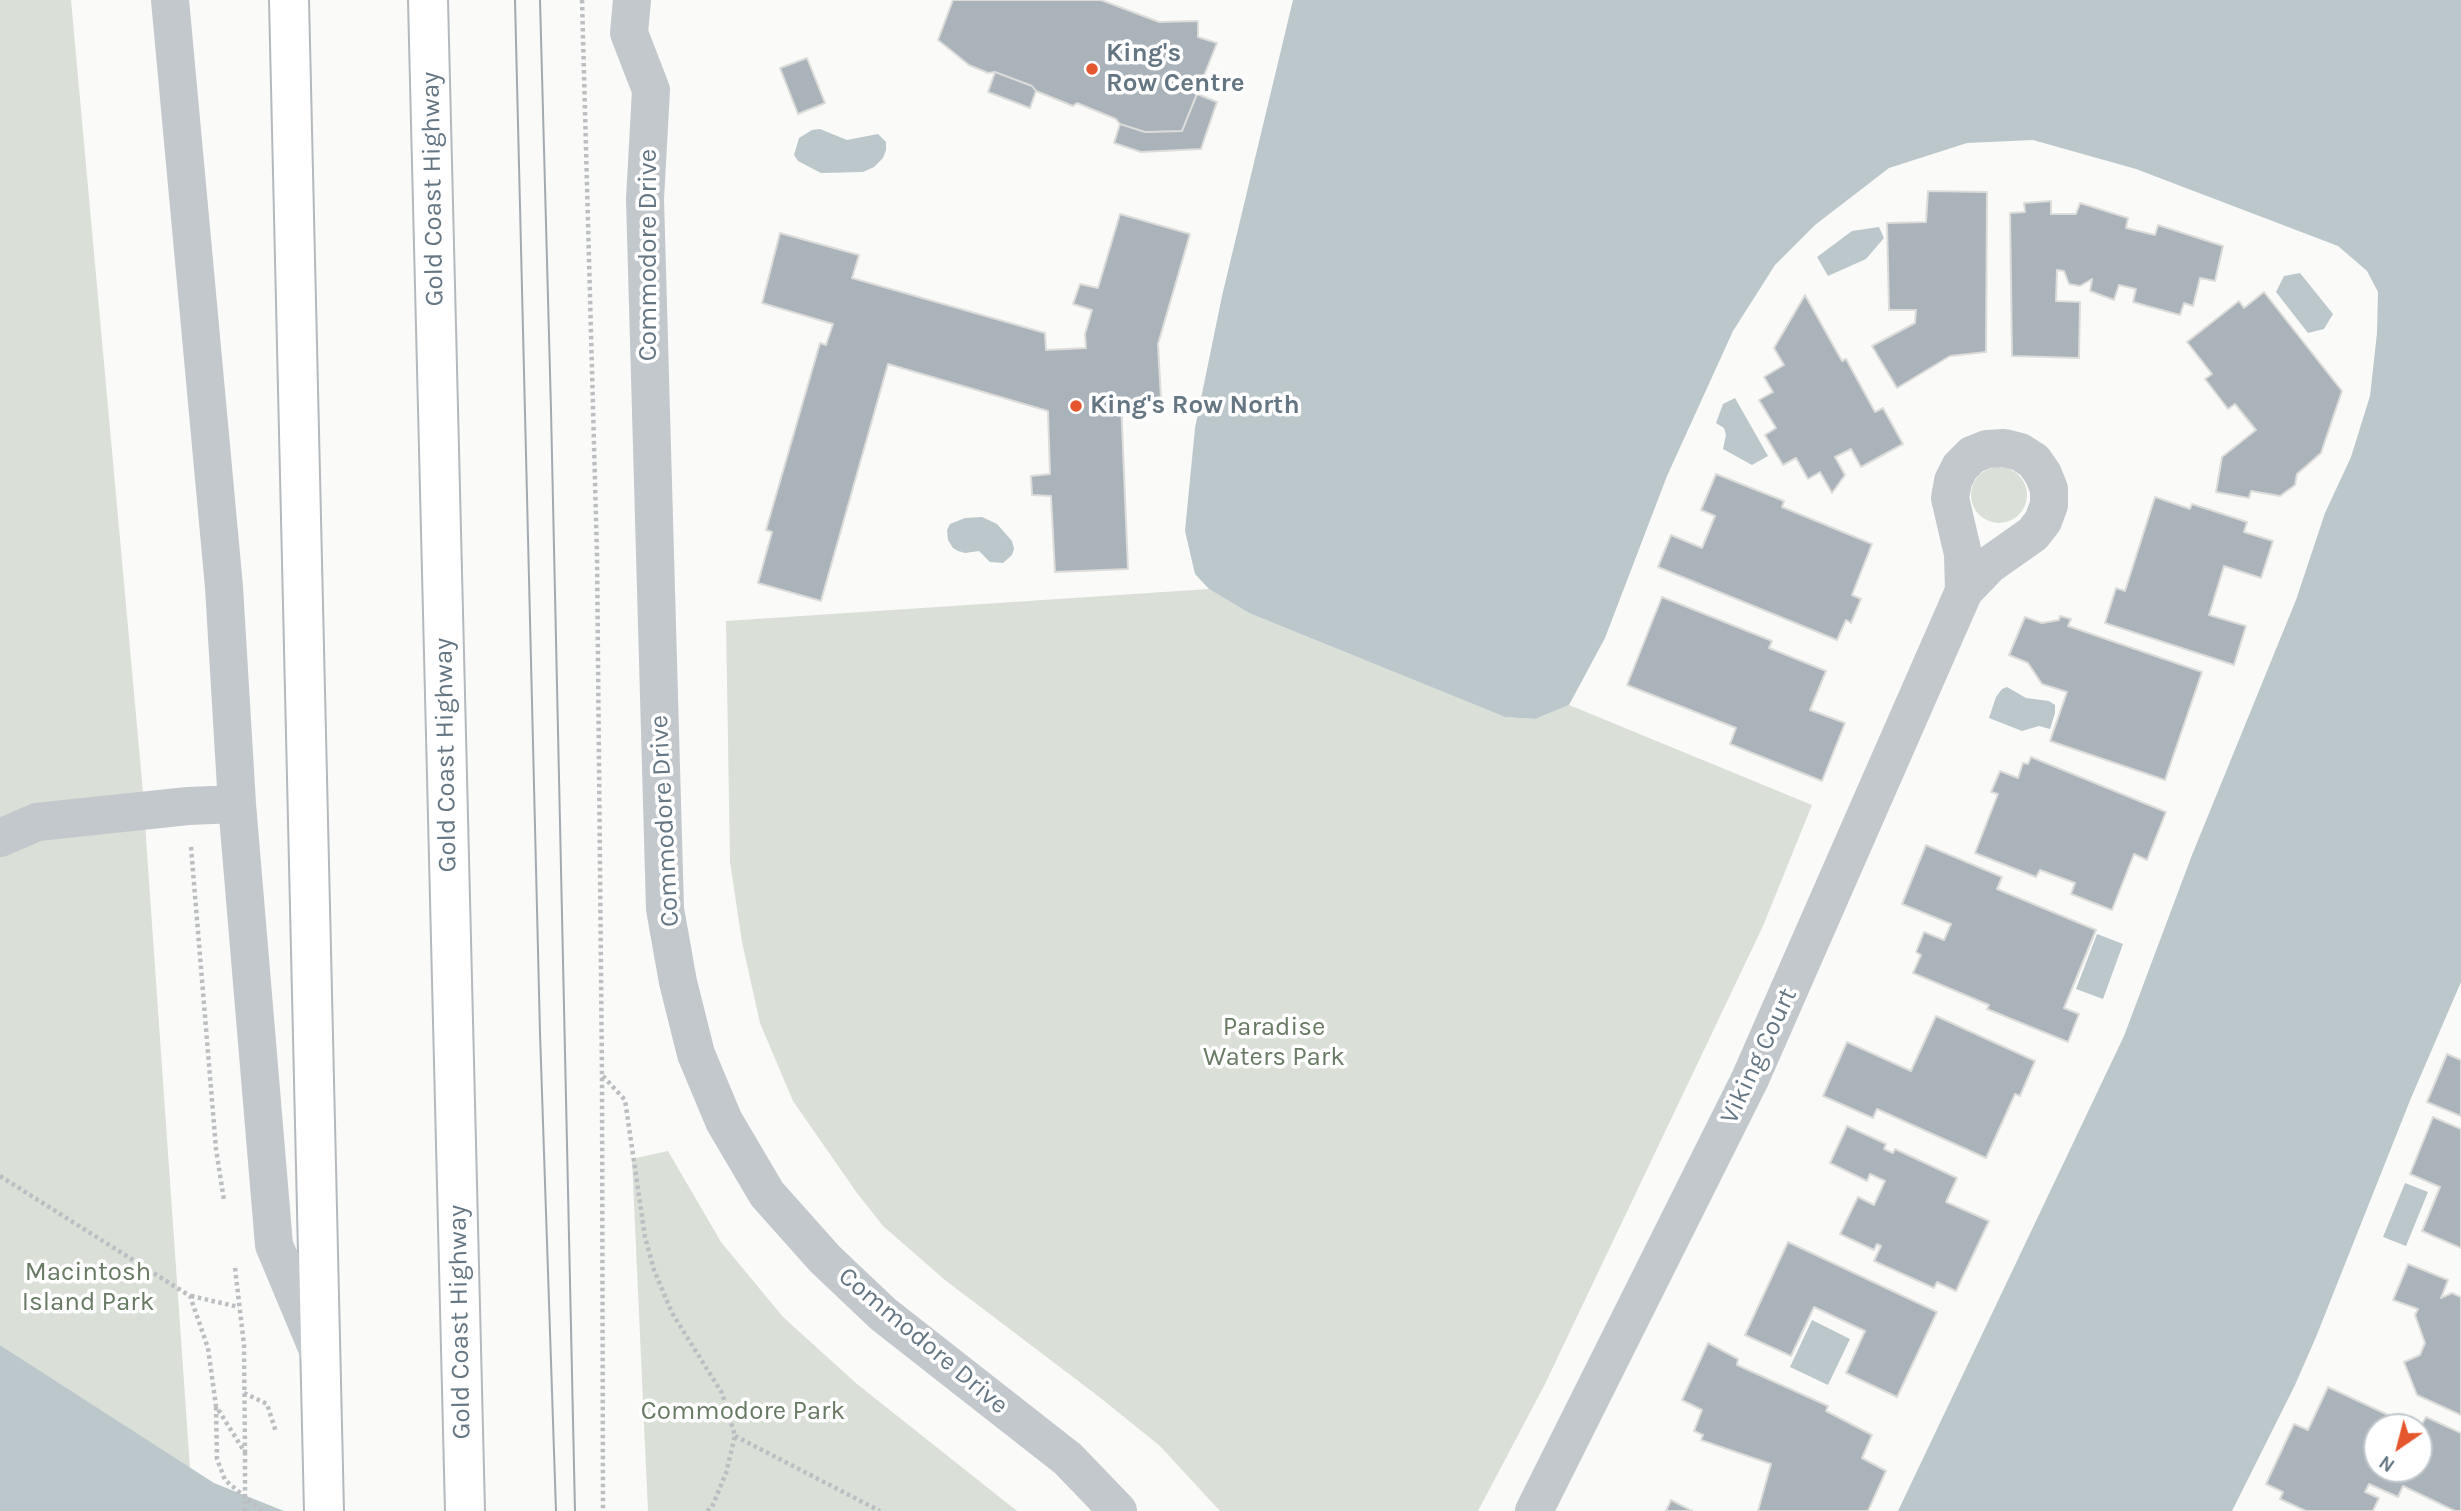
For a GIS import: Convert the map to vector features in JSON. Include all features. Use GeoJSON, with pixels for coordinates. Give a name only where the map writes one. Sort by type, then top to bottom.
{"type":"FeatureCollection","features":[{"type":"Feature","properties":{"kind":"highway"},"geometry":{"type":"LineString","coordinates":[[289,0],[324,1511]]}},
{"type":"Feature","properties":{"kind":"highway","name":"Gold Coast Highway"},"geometry":{"type":"LineString","coordinates":[[428,0],[464,1494]]}},
{"type":"Feature","properties":{"kind":"street"},"geometry":{"type":"LineString","coordinates":[[170,0],[224,587],[237,804],[274,1245],[320,1356]]}},
{"type":"Feature","properties":{"kind":"street","name":"Commodore Drive"},"geometry":{"type":"LineString","coordinates":[[632,0],[629,33],[651,90],[645,199],[665,909],[678,982],[696,1054],[724,1121],[767,1194],[825,1259],[883,1314],[1068,1459],[1118,1511]]}},
{"type":"Feature","properties":{"kind":"street","name":"Viking Court"},"geometry":{"type":"LineString","coordinates":[[1534,1511],[1750,1079],[1964,591]]}},
{"type":"Feature","properties":{"kind":"street"},"geometry":{"type":"LineString","coordinates":[[0,838],[37,822],[188,806],[237,804]]}},
{"type":"Feature","properties":{"kind":"path"},"geometry":{"type":"LineString","coordinates":[[582,0],[597,555],[603,1511]]}},
{"type":"Feature","properties":{"kind":"path"},"geometry":{"type":"LineString","coordinates":[[188,806],[216,1149],[226,1212]]}},
{"type":"Feature","properties":{"kind":"path"},"geometry":{"type":"LineString","coordinates":[[602,1076],[625,1100],[645,1237],[654,1270],[672,1313],[722,1393],[735,1436],[726,1473],[708,1511]]}},
{"type":"Feature","properties":{"kind":"path"},"geometry":{"type":"LineString","coordinates":[[0,1176],[190,1296],[240,1307]]}},
{"type":"Feature","properties":{"kind":"path"},"geometry":{"type":"LineString","coordinates":[[234,1263],[244,1345],[245,1511]]}},
{"type":"Feature","properties":{"kind":"path"},"geometry":{"type":"LineString","coordinates":[[190,1296],[208,1348],[216,1406],[217,1459],[225,1480],[262,1511]]}},
{"type":"Feature","properties":{"kind":"path"},"geometry":{"type":"LineString","coordinates":[[244,1393],[267,1404],[276,1427],[277,1438]]}},
{"type":"Feature","properties":{"kind":"path"},"geometry":{"type":"LineString","coordinates":[[216,1406],[245,1452]]}},
{"type":"Feature","properties":{"kind":"path"},"geometry":{"type":"LineString","coordinates":[[735,1436],[880,1511]]}},
{"type":"Feature","properties":{"kind":"green space","name":"Macintosh Island Park"},"geometry":{"type":"Polygon","coordinates":[[[0,0],[71,0],[142,781],[190,1468],[0,1345],[0,0]]]}},
{"type":"Feature","properties":{"kind":"green space"},"geometry":{"type":"Polygon","coordinates":[[[1993,467],[2005,467],[2019,475],[2027,489],[2025,506],[2019,515],[2005,523],[1993,523],[1976,511],[1971,501],[1971,489],[1983,472],[1993,467]]]}},
{"type":"Feature","properties":{"kind":"green space","name":"Paradise Waters Park"},"geometry":{"type":"Polygon","coordinates":[[[1209,589],[1249,613],[1505,717],[1535,719],[1569,705],[1812,805],[1763,926],[1544,1386],[1478,1511],[1220,1511],[1160,1446],[945,1280],[883,1226],[793,1101],[760,1023],[742,942],[730,862],[726,621],[1209,589]]]}},
{"type":"Feature","properties":{"kind":"green space","name":"Commodore Park"},"geometry":{"type":"Polygon","coordinates":[[[668,1151],[721,1242],[783,1317],[857,1384],[1017,1511],[648,1511],[632,1159],[668,1151]]]}},
{"type":"Feature","properties":{"kind":"shaded area"},"geometry":{"type":"Polygon","coordinates":[[[1293,0],[2461,0],[2461,982],[2411,1098],[2316,1337],[2232,1511],[1898,1511],[2124,1036],[2192,855],[2296,600],[2325,513],[2351,457],[2370,396],[2377,333],[2378,292],[2367,271],[2338,246],[2136,169],[2033,140],[1967,143],[1889,168],[1815,225],[1775,265],[1733,331],[1667,476],[1605,638],[1569,705],[1535,719],[1505,717],[1249,613],[1209,589],[1195,574],[1185,531],[1195,428],[1222,296],[1293,0]]]}},
{"type":"Feature","properties":{"kind":"shaded area"},"geometry":{"type":"Polygon","coordinates":[[[820,129],[847,140],[878,134],[886,142],[883,158],[874,167],[863,172],[821,173],[798,161],[794,155],[799,138],[812,130],[820,129]]]}},
{"type":"Feature","properties":{"kind":"shaded area"},"geometry":{"type":"Polygon","coordinates":[[[1879,227],[1884,238],[1866,259],[1828,276],[1817,257],[1852,231],[1879,227]]]}},
{"type":"Feature","properties":{"kind":"shaded area"},"geometry":{"type":"Polygon","coordinates":[[[2300,273],[2333,314],[2324,329],[2308,333],[2276,292],[2284,276],[2300,273]]]}},
{"type":"Feature","properties":{"kind":"shaded area"},"geometry":{"type":"Polygon","coordinates":[[[1735,398],[1768,456],[1752,465],[1723,449],[1726,435],[1724,428],[1716,423],[1723,404],[1735,398]]]}},
{"type":"Feature","properties":{"kind":"shaded area"},"geometry":{"type":"Polygon","coordinates":[[[982,517],[997,524],[1012,541],[1012,555],[1003,563],[990,562],[979,551],[958,551],[948,540],[947,530],[950,524],[965,518],[982,517]]]}},
{"type":"Feature","properties":{"kind":"shaded area"},"geometry":{"type":"Polygon","coordinates":[[[2007,687],[2026,698],[2049,701],[2055,705],[2050,729],[2039,726],[2022,731],[1989,718],[1996,697],[2007,687]]]}},
{"type":"Feature","properties":{"kind":"shaded area"},"geometry":{"type":"Polygon","coordinates":[[[2097,934],[2123,944],[2103,999],[2076,989],[2097,934]]]}},
{"type":"Feature","properties":{"kind":"shaded area"},"geometry":{"type":"Polygon","coordinates":[[[2405,1183],[2428,1192],[2406,1246],[2383,1237],[2405,1183]]]}},
{"type":"Feature","properties":{"kind":"shaded area"},"geometry":{"type":"Polygon","coordinates":[[[1812,1320],[1850,1339],[1828,1385],[1790,1367],[1812,1320]]]}},
{"type":"Feature","properties":{"kind":"shaded area"},"geometry":{"type":"Polygon","coordinates":[[[0,1345],[214,1483],[284,1511],[0,1511],[0,1345]]]}},
{"type":"Feature","properties":{"kind":"building","name":"King's Row Centre"},"geometry":{"type":"Polygon","coordinates":[[[953,0],[1101,0],[1159,22],[1198,21],[1198,37],[1217,43],[1182,131],[1145,132],[1120,124],[1116,119],[1077,103],[1073,106],[1036,91],[1032,86],[969,65],[938,40],[953,0]]]}},
{"type":"Feature","properties":{"kind":"building"},"geometry":{"type":"Polygon","coordinates":[[[807,58],[825,103],[798,114],[780,68],[807,58]]]}},
{"type":"Feature","properties":{"kind":"building"},"geometry":{"type":"Polygon","coordinates":[[[995,72],[1032,86],[1036,91],[1030,108],[988,92],[995,72]]]}},
{"type":"Feature","properties":{"kind":"building"},"geometry":{"type":"Polygon","coordinates":[[[1197,94],[1217,102],[1201,149],[1141,152],[1114,143],[1120,124],[1145,132],[1182,131],[1197,94]]]}},
{"type":"Feature","properties":{"kind":"building"},"geometry":{"type":"Polygon","coordinates":[[[1928,191],[1987,192],[1986,352],[1950,356],[1897,388],[1872,346],[1915,323],[1916,310],[1889,310],[1887,223],[1926,222],[1928,191]]]}},
{"type":"Feature","properties":{"kind":"building"},"geometry":{"type":"Polygon","coordinates":[[[2051,201],[2051,214],[2076,214],[2080,203],[2128,218],[2126,228],[2155,235],[2158,225],[2223,246],[2215,281],[2200,278],[2193,306],[2184,303],[2180,315],[2133,302],[2136,289],[2119,285],[2114,300],[2090,291],[2092,279],[2080,286],[2069,284],[2064,271],[2057,270],[2056,301],[2080,302],[2079,358],[2012,356],[2010,213],[2025,212],[2024,203],[2051,201]]]}},
{"type":"Feature","properties":{"kind":"building","name":"King's Row North"},"geometry":{"type":"Polygon","coordinates":[[[1120,214],[1190,234],[1158,344],[1161,399],[1121,401],[1128,569],[1055,572],[1051,496],[1032,495],[1031,476],[1050,474],[1048,411],[888,364],[821,601],[758,583],[772,532],[766,530],[820,343],[826,345],[833,324],[762,303],[780,233],[859,255],[852,278],[1045,333],[1046,350],[1086,348],[1085,334],[1092,310],[1073,304],[1080,284],[1098,288],[1120,214]]]}},
{"type":"Feature","properties":{"kind":"building"},"geometry":{"type":"Polygon","coordinates":[[[2264,292],[2342,391],[2321,453],[2297,474],[2295,485],[2280,496],[2251,491],[2249,498],[2216,492],[2222,457],[2256,430],[2235,404],[2228,409],[2205,379],[2212,374],[2187,342],[2239,301],[2244,308],[2264,292]]]}},
{"type":"Feature","properties":{"kind":"building"},"geometry":{"type":"Polygon","coordinates":[[[1805,295],[1842,361],[1846,359],[1875,412],[1883,408],[1903,444],[1861,467],[1851,449],[1835,457],[1845,475],[1832,493],[1820,472],[1808,479],[1796,458],[1783,465],[1765,435],[1776,428],[1759,400],[1773,392],[1764,377],[1784,365],[1774,348],[1805,295]]]}},
{"type":"Feature","properties":{"kind":"building"},"geometry":{"type":"Polygon","coordinates":[[[1716,474],[1784,501],[1782,507],[1872,544],[1852,595],[1861,599],[1851,623],[1846,620],[1837,640],[1658,567],[1671,535],[1702,548],[1715,516],[1701,510],[1716,474]]]}},
{"type":"Feature","properties":{"kind":"building"},"geometry":{"type":"Polygon","coordinates":[[[2155,497],[2190,509],[2192,504],[2247,522],[2244,532],[2273,541],[2261,578],[2224,566],[2209,615],[2246,626],[2234,665],[2105,623],[2116,588],[2125,591],[2155,497]]]}},
{"type":"Feature","properties":{"kind":"building"},"geometry":{"type":"Polygon","coordinates":[[[1662,597],[1772,641],[1769,648],[1826,671],[1810,710],[1845,723],[1822,781],[1730,744],[1736,728],[1627,685],[1662,597]]]}},
{"type":"Feature","properties":{"kind":"building"},"geometry":{"type":"Polygon","coordinates":[[[2060,616],[2071,619],[2068,626],[2202,672],[2165,780],[2050,741],[2067,692],[2042,684],[2028,663],[2009,655],[2025,617],[2042,623],[2059,620],[2060,616]]]}},
{"type":"Feature","properties":{"kind":"building"},"geometry":{"type":"Polygon","coordinates":[[[2031,757],[2166,812],[2147,860],[2134,854],[2112,910],[2071,894],[2075,883],[2040,870],[2036,877],[1975,853],[1998,794],[1991,792],[2000,771],[2018,778],[2023,763],[2028,764],[2031,757]]]}},
{"type":"Feature","properties":{"kind":"building"},"geometry":{"type":"Polygon","coordinates":[[[1926,845],[2002,877],[1997,889],[2096,930],[2064,1008],[2079,1014],[2068,1042],[1987,1009],[1989,1005],[1913,973],[1921,955],[1916,952],[1924,932],[1944,940],[1951,924],[1902,904],[1926,845]]]}},
{"type":"Feature","properties":{"kind":"building"},"geometry":{"type":"Polygon","coordinates":[[[1936,1016],[2035,1061],[2020,1096],[2015,1094],[1986,1158],[1877,1109],[1873,1118],[1823,1096],[1847,1042],[1911,1071],[1936,1016]]]}},
{"type":"Feature","properties":{"kind":"building"},"geometry":{"type":"Polygon","coordinates":[[[2447,1054],[2461,1060],[2461,1116],[2427,1102],[2447,1054]]]}},
{"type":"Feature","properties":{"kind":"building"},"geometry":{"type":"Polygon","coordinates":[[[2433,1117],[2461,1129],[2461,1248],[2422,1231],[2440,1187],[2410,1174],[2433,1117]]]}},
{"type":"Feature","properties":{"kind":"building"},"geometry":{"type":"Polygon","coordinates":[[[1847,1126],[1886,1144],[1884,1149],[1893,1153],[1895,1149],[1957,1178],[1946,1202],[1989,1221],[1956,1291],[1937,1282],[1934,1288],[1874,1261],[1881,1246],[1877,1244],[1874,1250],[1840,1234],[1858,1197],[1874,1205],[1885,1181],[1870,1174],[1867,1181],[1830,1163],[1847,1126]]]}},
{"type":"Feature","properties":{"kind":"building"},"geometry":{"type":"Polygon","coordinates":[[[1788,1242],[1937,1312],[1897,1397],[1846,1373],[1865,1331],[1814,1307],[1791,1356],[1745,1335],[1788,1242]]]}},
{"type":"Feature","properties":{"kind":"building"},"geometry":{"type":"Polygon","coordinates":[[[2408,1264],[2448,1280],[2441,1298],[2452,1293],[2461,1297],[2461,1415],[2417,1395],[2404,1362],[2420,1355],[2425,1343],[2415,1315],[2418,1309],[2393,1300],[2408,1264]]]}},
{"type":"Feature","properties":{"kind":"building"},"geometry":{"type":"Polygon","coordinates":[[[1708,1343],[1738,1359],[1737,1365],[1828,1406],[1826,1411],[1872,1435],[1862,1458],[1886,1471],[1868,1511],[1758,1511],[1771,1464],[1701,1440],[1703,1435],[1694,1431],[1702,1410],[1682,1400],[1708,1343]]]}},
{"type":"Feature","properties":{"kind":"building"},"geometry":{"type":"Polygon","coordinates":[[[2328,1387],[2384,1413],[2363,1413],[2363,1483],[2433,1483],[2433,1420],[2461,1433],[2461,1511],[2455,1511],[2403,1486],[2398,1497],[2369,1484],[2365,1492],[2379,1498],[2373,1511],[2306,1511],[2280,1499],[2283,1492],[2266,1484],[2294,1424],[2308,1430],[2328,1387]]]}},
{"type":"Feature","properties":{"kind":"building"},"geometry":{"type":"Polygon","coordinates":[[[1671,1500],[1692,1511],[1666,1511],[1671,1500]]]}},
{"type":"Feature","properties":{"kind":"tram line"},"geometry":{"type":"LineString","coordinates":[[515,0],[540,1033],[556,1511]]}},
{"type":"Feature","properties":{"kind":"tram line"},"geometry":{"type":"LineString","coordinates":[[540,0],[575,1511]]}},
{"type":"Feature","properties":{"kind":"place","name":"King's Row Centre"},"geometry":{"type":"Point","coordinates":[1092,69]}},
{"type":"Feature","properties":{"kind":"place","name":"King's Row North"},"geometry":{"type":"Point","coordinates":[1076,406]}}]}
